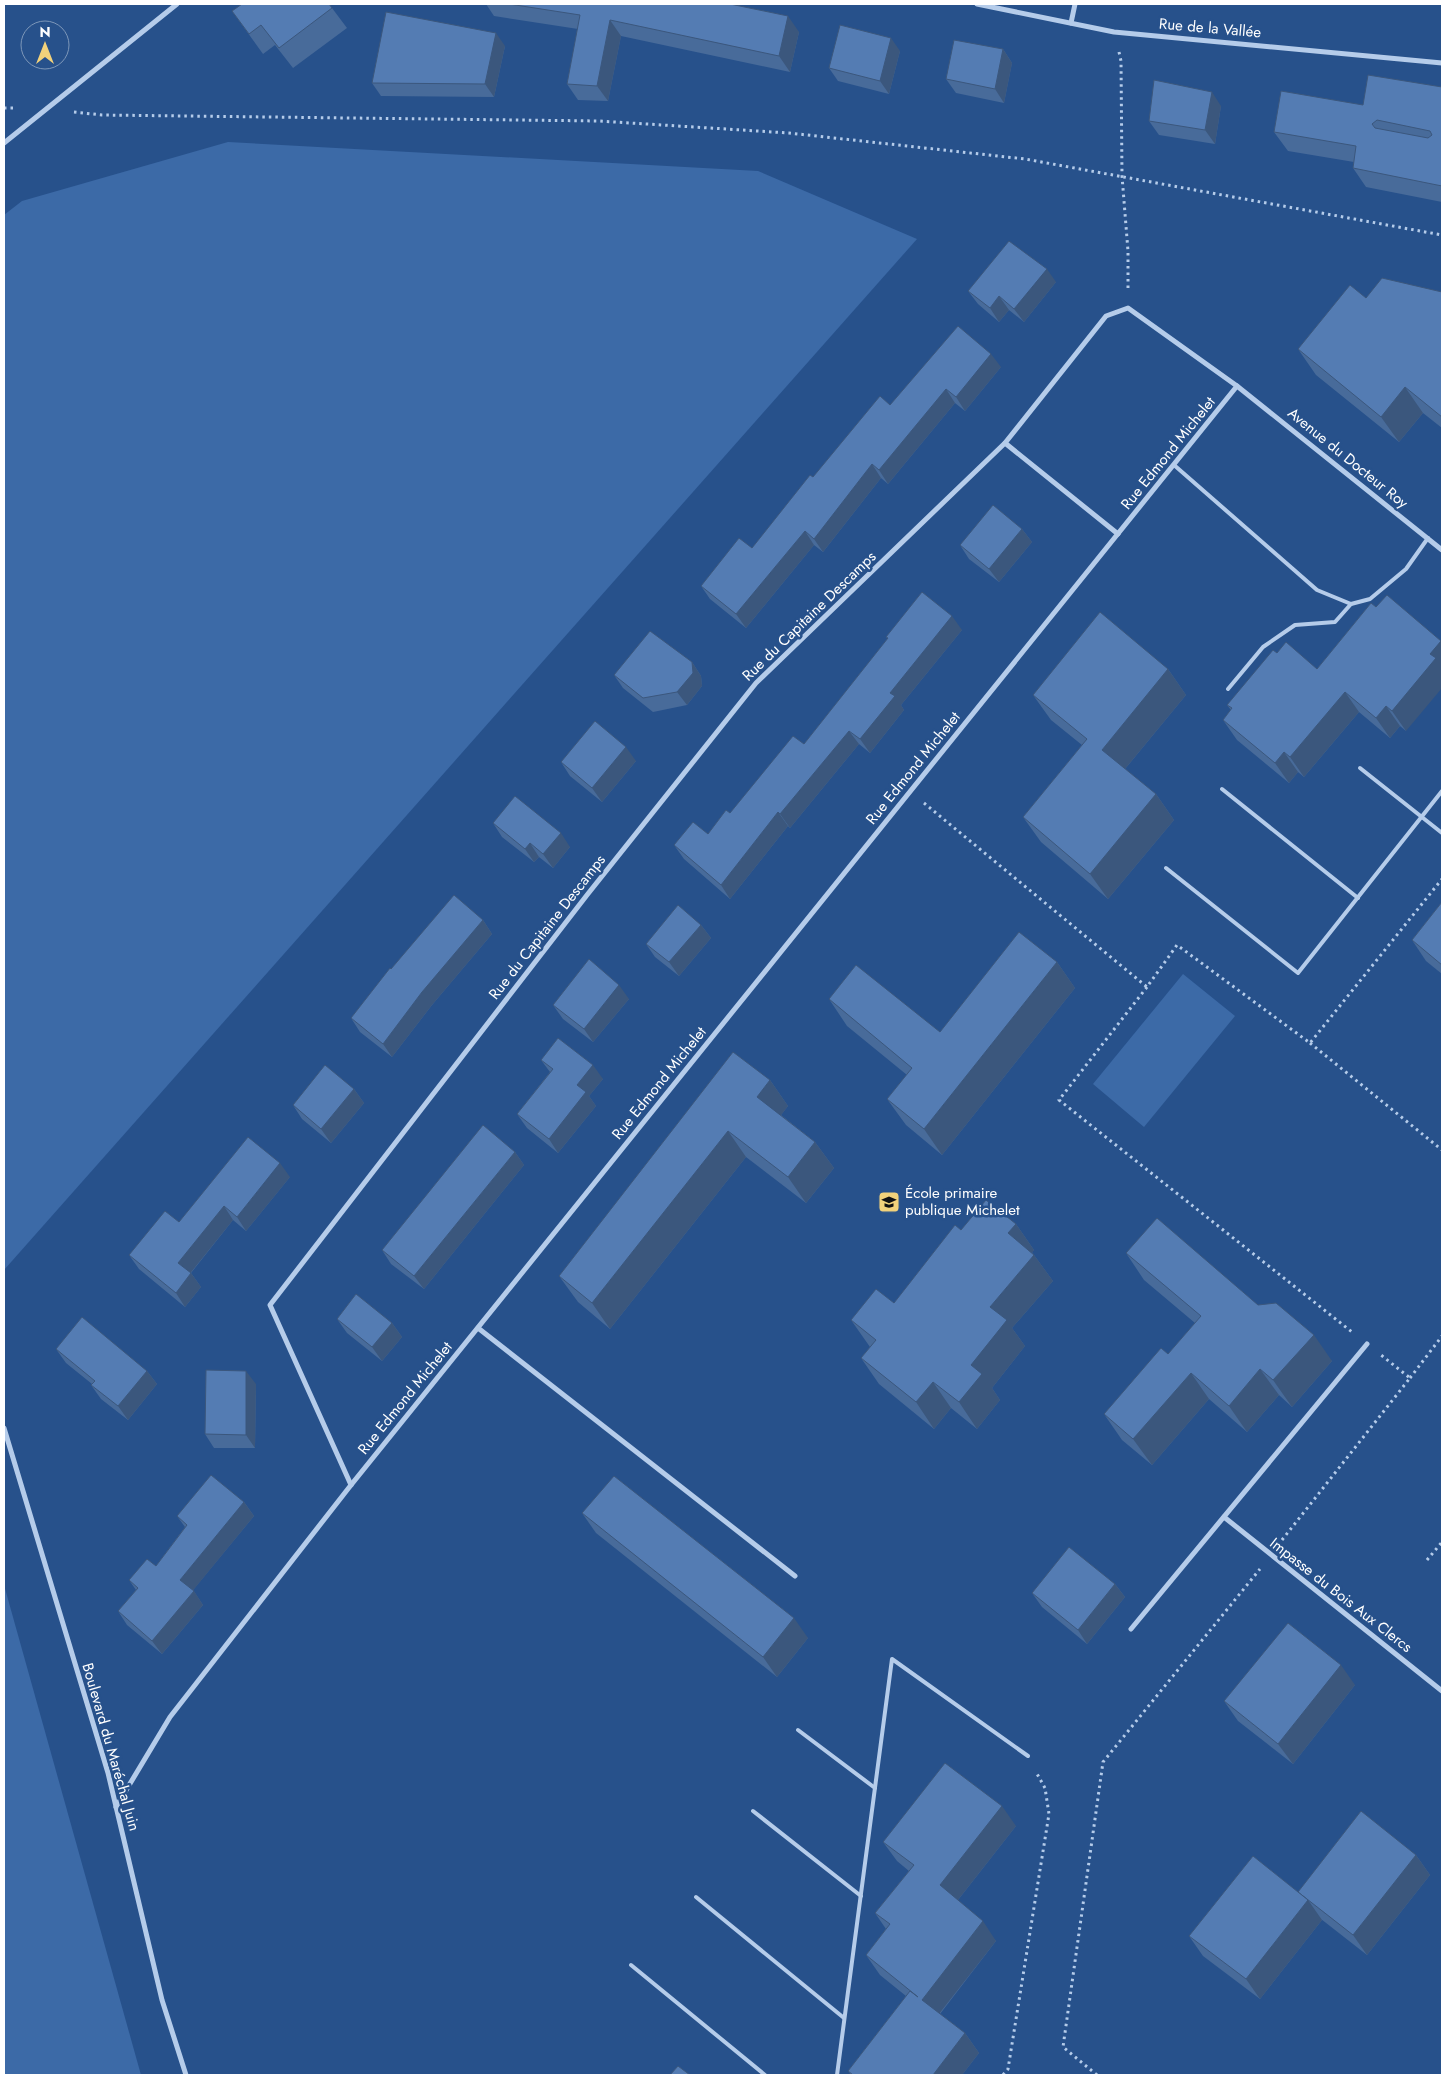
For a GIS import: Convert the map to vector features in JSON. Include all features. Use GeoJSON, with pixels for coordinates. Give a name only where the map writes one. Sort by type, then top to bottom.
{"type":"FeatureCollection","features":[{"type":"Feature","properties":{"kind":"street"},"geometry":{"type":"LineString","coordinates":[[4,143],[177,4]]}},
{"type":"Feature","properties":{"kind":"street","name":"Rue de la Vallée"},"geometry":{"type":"LineString","coordinates":[[977,4],[1114,32],[1442,63]]}},
{"type":"Feature","properties":{"kind":"street"},"geometry":{"type":"LineString","coordinates":[[1071,23],[1075,4]]}},
{"type":"Feature","properties":{"kind":"street"},"geometry":{"type":"LineString","coordinates":[[1128,308],[1237,386]]}},
{"type":"Feature","properties":{"kind":"street","name":"Rue du Capitaine Descamps"},"geometry":{"type":"LineString","coordinates":[[351,1485],[270,1305],[587,896],[756,683],[1005,443],[1106,316],[1128,308]]}},
{"type":"Feature","properties":{"kind":"street","name":"Rue Edmond Michelet"},"geometry":{"type":"LineString","coordinates":[[116,1807],[170,1717],[351,1485],[1237,386]]}},
{"type":"Feature","properties":{"kind":"street","name":"Avenue du Docteur Roy"},"geometry":{"type":"LineString","coordinates":[[1237,386],[1442,550]]}},
{"type":"Feature","properties":{"kind":"street"},"geometry":{"type":"LineString","coordinates":[[1005,443],[1118,534]]}},
{"type":"Feature","properties":{"kind":"street"},"geometry":{"type":"LineString","coordinates":[[478,1328],[795,1576]]}},
{"type":"Feature","properties":{"kind":"street"},"geometry":{"type":"LineString","coordinates":[[1131,1629],[1367,1344]]}},
{"type":"Feature","properties":{"kind":"street","name":"Boulevard du Maréchal Juin"},"geometry":{"type":"LineString","coordinates":[[4,1428],[108,1773],[162,2000],[186,2075]]}},
{"type":"Feature","properties":{"kind":"street","name":"Impasse du Bois Aux Clercs"},"geometry":{"type":"LineString","coordinates":[[1224,1517],[1442,1691]]}},
{"type":"Feature","properties":{"kind":"lane"},"geometry":{"type":"LineString","coordinates":[[1174,465],[1317,590],[1351,604]]}},
{"type":"Feature","properties":{"kind":"lane"},"geometry":{"type":"LineString","coordinates":[[1228,689],[1263,647],[1295,625],[1335,622],[1351,604],[1370,599],[1406,569],[1428,538]]}},
{"type":"Feature","properties":{"kind":"lane"},"geometry":{"type":"LineString","coordinates":[[1360,768],[1442,833]]}},
{"type":"Feature","properties":{"kind":"lane"},"geometry":{"type":"LineString","coordinates":[[1222,789],[1358,898]]}},
{"type":"Feature","properties":{"kind":"lane"},"geometry":{"type":"LineString","coordinates":[[1166,868],[1298,973],[1442,791]]}},
{"type":"Feature","properties":{"kind":"lane"},"geometry":{"type":"LineString","coordinates":[[837,2075],[892,1659],[1028,1756]]}},
{"type":"Feature","properties":{"kind":"lane"},"geometry":{"type":"LineString","coordinates":[[798,1730],[875,1788]]}},
{"type":"Feature","properties":{"kind":"lane"},"geometry":{"type":"LineString","coordinates":[[753,1811],[861,1897]]}},
{"type":"Feature","properties":{"kind":"lane"},"geometry":{"type":"LineString","coordinates":[[696,1897],[844,2018]]}},
{"type":"Feature","properties":{"kind":"lane"},"geometry":{"type":"LineString","coordinates":[[631,1965],[765,2075]]}},
{"type":"Feature","properties":{"kind":"path"},"geometry":{"type":"LineString","coordinates":[[1114,32],[1121,61],[1122,176],[1128,251],[1128,308]]}},
{"type":"Feature","properties":{"kind":"path"},"geometry":{"type":"LineString","coordinates":[[48,108],[102,115],[600,121],[789,133],[1025,159],[1442,235]]}},
{"type":"Feature","properties":{"kind":"path"},"geometry":{"type":"LineString","coordinates":[[910,792],[1146,987]]}},
{"type":"Feature","properties":{"kind":"path"},"geometry":{"type":"LineString","coordinates":[[1310,1043],[1442,879]]}},
{"type":"Feature","properties":{"kind":"path"},"geometry":{"type":"LineString","coordinates":[[1410,1378],[1059,1100],[1177,945],[1310,1043],[1442,1150]]}},
{"type":"Feature","properties":{"kind":"path"},"geometry":{"type":"LineString","coordinates":[[1098,2075],[1063,2047],[1103,1762],[1270,1555],[1442,1336]]}},
{"type":"Feature","properties":{"kind":"path"},"geometry":{"type":"LineString","coordinates":[[1427,1560],[1442,1542]]}},
{"type":"Feature","properties":{"kind":"path"},"geometry":{"type":"LineString","coordinates":[[1003,2075],[1008,2070],[1049,1814],[1045,1788],[1028,1756]]}},
{"type":"Feature","properties":{"kind":"shaded area"},"geometry":{"type":"Polygon","coordinates":[[[228,142],[758,171],[917,239],[4,1270],[4,215],[22,201],[228,142]]]}},
{"type":"Feature","properties":{"kind":"shaded area"},"geometry":{"type":"Polygon","coordinates":[[[1183,974],[1235,1016],[1144,1127],[1093,1084],[1183,974]]]}},
{"type":"Feature","properties":{"kind":"shaded area"},"geometry":{"type":"Polygon","coordinates":[[[4,1585],[141,2075],[4,2075],[4,1585]]]}},
{"type":"Feature","properties":{"kind":"building"},"geometry":{"type":"Polygon","coordinates":[[[242,4],[329,4],[332,8],[279,48],[261,25],[249,34],[232,11],[242,4]]]}},
{"type":"Feature","properties":{"kind":"building"},"geometry":{"type":"Polygon","coordinates":[[[509,4],[730,4],[788,16],[779,56],[610,20],[597,86],[567,84],[580,15],[509,4]]]}},
{"type":"Feature","properties":{"kind":"building"},"geometry":{"type":"Polygon","coordinates":[[[386,12],[496,33],[485,84],[372,83],[386,12]]]}},
{"type":"Feature","properties":{"kind":"building"},"geometry":{"type":"Polygon","coordinates":[[[840,25],[891,38],[880,81],[829,68],[840,25]]]}},
{"type":"Feature","properties":{"kind":"building"},"geometry":{"type":"Polygon","coordinates":[[[954,40],[1003,49],[995,89],[946,79],[954,40]]]}},
{"type":"Feature","properties":{"kind":"building"},"geometry":{"type":"Polygon","coordinates":[[[1368,75],[1442,87],[1442,186],[1353,168],[1356,146],[1274,132],[1281,91],[1363,105],[1368,75]],[[1377,120],[1372,124],[1375,128],[1428,138],[1432,135],[1430,131],[1377,120]]]}},
{"type":"Feature","properties":{"kind":"building"},"geometry":{"type":"Polygon","coordinates":[[[1154,80],[1212,92],[1205,130],[1149,121],[1154,80]]]}},
{"type":"Feature","properties":{"kind":"building"},"geometry":{"type":"Polygon","coordinates":[[[1009,241],[1047,269],[1014,309],[999,296],[990,308],[968,291],[1009,241]]]}},
{"type":"Feature","properties":{"kind":"building"},"geometry":{"type":"Polygon","coordinates":[[[1382,278],[1442,292],[1442,417],[1405,387],[1381,417],[1298,349],[1350,285],[1366,298],[1382,278]]]}},
{"type":"Feature","properties":{"kind":"building"},"geometry":{"type":"Polygon","coordinates":[[[958,326],[991,354],[956,397],[946,389],[879,470],[872,464],[814,539],[805,531],[736,614],[701,586],[739,538],[752,548],[810,475],[813,477],[880,396],[890,405],[958,326]]]}},
{"type":"Feature","properties":{"kind":"building"},"geometry":{"type":"Polygon","coordinates":[[[993,505],[1022,529],[989,569],[960,545],[993,505]]]}},
{"type":"Feature","properties":{"kind":"building"},"geometry":{"type":"Polygon","coordinates":[[[922,592],[952,616],[890,693],[895,696],[860,739],[849,731],[780,814],[778,812],[721,885],[674,845],[693,822],[708,834],[726,810],[730,813],[793,736],[804,744],[922,592]]]}},
{"type":"Feature","properties":{"kind":"building"},"geometry":{"type":"Polygon","coordinates":[[[1387,595],[1441,641],[1430,654],[1436,658],[1392,711],[1386,706],[1376,718],[1345,692],[1290,757],[1284,752],[1275,763],[1223,720],[1232,708],[1227,705],[1273,650],[1277,653],[1286,642],[1317,669],[1371,603],[1376,607],[1387,595]]]}},
{"type":"Feature","properties":{"kind":"building"},"geometry":{"type":"Polygon","coordinates":[[[1100,612],[1168,669],[1102,750],[1156,794],[1090,874],[1023,817],[1087,739],[1033,695],[1100,612]]]}},
{"type":"Feature","properties":{"kind":"building"},"geometry":{"type":"Polygon","coordinates":[[[650,631],[692,662],[693,673],[677,692],[643,698],[614,675],[650,631]]]}},
{"type":"Feature","properties":{"kind":"building"},"geometry":{"type":"Polygon","coordinates":[[[595,721],[626,747],[592,788],[561,762],[595,721]]]}},
{"type":"Feature","properties":{"kind":"building"},"geometry":{"type":"Polygon","coordinates":[[[515,796],[561,833],[543,854],[530,843],[525,849],[493,823],[515,796]]]}},
{"type":"Feature","properties":{"kind":"building"},"geometry":{"type":"Polygon","coordinates":[[[454,895],[483,920],[422,992],[383,1044],[351,1018],[390,968],[454,895]]]}},
{"type":"Feature","properties":{"kind":"building"},"geometry":{"type":"Polygon","coordinates":[[[1442,902],[1442,965],[1412,940],[1442,902]]]}},
{"type":"Feature","properties":{"kind":"building"},"geometry":{"type":"Polygon","coordinates":[[[678,905],[701,925],[669,962],[646,944],[678,905]]]}},
{"type":"Feature","properties":{"kind":"building"},"geometry":{"type":"Polygon","coordinates":[[[1019,932],[1057,962],[924,1129],[887,1099],[912,1068],[829,999],[856,965],[940,1032],[1019,932]]]}},
{"type":"Feature","properties":{"kind":"building"},"geometry":{"type":"Polygon","coordinates":[[[589,959],[619,985],[584,1029],[553,1005],[589,959]]]}},
{"type":"Feature","properties":{"kind":"building"},"geometry":{"type":"Polygon","coordinates":[[[558,1038],[593,1065],[577,1085],[586,1092],[549,1139],[517,1114],[553,1069],[541,1060],[558,1038]]]}},
{"type":"Feature","properties":{"kind":"building"},"geometry":{"type":"Polygon","coordinates":[[[733,1052],[770,1080],[757,1097],[815,1142],[788,1177],[728,1131],[592,1303],[559,1276],[733,1052]]]}},
{"type":"Feature","properties":{"kind":"building"},"geometry":{"type":"Polygon","coordinates":[[[325,1065],[354,1089],[321,1129],[293,1105],[325,1065]]]}},
{"type":"Feature","properties":{"kind":"building"},"geometry":{"type":"Polygon","coordinates":[[[483,1125],[515,1152],[414,1276],[382,1250],[483,1125]]]}},
{"type":"Feature","properties":{"kind":"building"},"geometry":{"type":"Polygon","coordinates":[[[248,1137],[280,1163],[237,1217],[224,1206],[178,1263],[191,1273],[176,1293],[129,1255],[165,1211],[179,1222],[248,1137]]]}},
{"type":"Feature","properties":{"kind":"building"},"geometry":{"type":"Polygon","coordinates":[[[986,1200],[1016,1224],[1008,1233],[1034,1255],[990,1307],[1007,1320],[971,1365],[982,1374],[959,1402],[933,1382],[916,1402],[861,1358],[876,1340],[851,1320],[876,1289],[894,1303],[955,1225],[961,1230],[986,1200]]]}},
{"type":"Feature","properties":{"kind":"building"},"geometry":{"type":"Polygon","coordinates":[[[1157,1218],[1258,1305],[1276,1303],[1314,1335],[1273,1380],[1260,1369],[1229,1406],[1191,1373],[1133,1439],[1104,1414],[1161,1348],[1168,1354],[1201,1316],[1126,1253],[1157,1218]]]}},
{"type":"Feature","properties":{"kind":"building"},"geometry":{"type":"Polygon","coordinates":[[[356,1294],[392,1323],[372,1347],[337,1319],[356,1294]]]}},
{"type":"Feature","properties":{"kind":"building"},"geometry":{"type":"Polygon","coordinates":[[[82,1317],[147,1371],[118,1406],[91,1385],[95,1381],[56,1349],[82,1317]]]}},
{"type":"Feature","properties":{"kind":"building"},"geometry":{"type":"Polygon","coordinates":[[[206,1370],[246,1371],[246,1435],[205,1434],[206,1370]]]}},
{"type":"Feature","properties":{"kind":"building"},"geometry":{"type":"Polygon","coordinates":[[[211,1475],[244,1502],[180,1580],[194,1591],[152,1641],[118,1611],[138,1588],[129,1580],[147,1559],[156,1566],[187,1525],[177,1516],[211,1475]]]}},
{"type":"Feature","properties":{"kind":"building"},"geometry":{"type":"Polygon","coordinates":[[[614,1476],[794,1618],[763,1657],[582,1513],[614,1476]]]}},
{"type":"Feature","properties":{"kind":"building"},"geometry":{"type":"Polygon","coordinates":[[[1069,1547],[1115,1584],[1078,1630],[1032,1593],[1069,1547]]]}},
{"type":"Feature","properties":{"kind":"building"},"geometry":{"type":"Polygon","coordinates":[[[1288,1623],[1341,1665],[1278,1744],[1224,1701],[1288,1623]]]}},
{"type":"Feature","properties":{"kind":"building"},"geometry":{"type":"Polygon","coordinates":[[[945,1763],[1002,1806],[940,1885],[983,1921],[922,2000],[965,2033],[933,2075],[853,2075],[848,2071],[910,1991],[918,1997],[866,1955],[890,1924],[875,1913],[914,1865],[883,1842],[945,1763]]]}},
{"type":"Feature","properties":{"kind":"building"},"geometry":{"type":"Polygon","coordinates":[[[1361,1811],[1416,1855],[1353,1935],[1298,1892],[1361,1811]]]}},
{"type":"Feature","properties":{"kind":"building"},"geometry":{"type":"Polygon","coordinates":[[[1253,1856],[1308,1900],[1246,1979],[1189,1936],[1253,1856]]]}},
{"type":"Feature","properties":{"kind":"building"},"geometry":{"type":"Polygon","coordinates":[[[678,2066],[690,2075],[670,2075],[678,2066]]]}},
{"type":"Feature","properties":{"kind":"place","name":"École primaire publique Michelet"},"geometry":{"type":"Point","coordinates":[889,1202]}}]}
